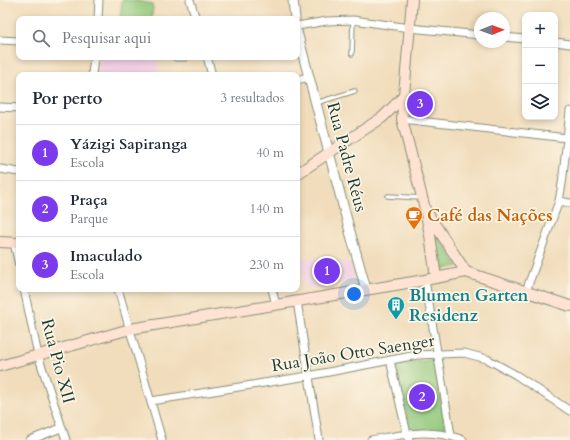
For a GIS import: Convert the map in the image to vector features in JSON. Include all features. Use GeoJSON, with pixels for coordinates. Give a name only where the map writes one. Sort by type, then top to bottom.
{"type":"FeatureCollection","features":[{"type":"Feature","properties":{"kind":"main road"},"geometry":{"type":"LineString","coordinates":[[412,0],[402,119],[425,209],[435,234],[466,272]]}},
{"type":"Feature","properties":{"kind":"main road"},"geometry":{"type":"LineString","coordinates":[[300,172],[383,118],[403,97]]}},
{"type":"Feature","properties":{"kind":"main road"},"geometry":{"type":"LineString","coordinates":[[383,118],[402,119]]}},
{"type":"Feature","properties":{"kind":"main road"},"geometry":{"type":"LineString","coordinates":[[435,234],[436,278]]}},
{"type":"Feature","properties":{"kind":"main road"},"geometry":{"type":"LineString","coordinates":[[0,242],[16,243]]}},
{"type":"Feature","properties":{"kind":"main road"},"geometry":{"type":"LineString","coordinates":[[0,366],[130,329],[466,272],[570,306]]}},
{"type":"Feature","properties":{"kind":"street"},"geometry":{"type":"LineString","coordinates":[[98,16],[99,0]]}},
{"type":"Feature","properties":{"kind":"street"},"geometry":{"type":"LineString","coordinates":[[190,0],[195,16]]}},
{"type":"Feature","properties":{"kind":"street"},"geometry":{"type":"LineString","coordinates":[[293,0],[295,16]]}},
{"type":"Feature","properties":{"kind":"street"},"geometry":{"type":"LineString","coordinates":[[300,26],[327,21],[353,20],[410,28],[474,34]]}},
{"type":"Feature","properties":{"kind":"street"},"geometry":{"type":"LineString","coordinates":[[510,38],[522,39]]}},
{"type":"Feature","properties":{"kind":"street"},"geometry":{"type":"LineString","coordinates":[[0,40],[16,41]]}},
{"type":"Feature","properties":{"kind":"street"},"geometry":{"type":"LineString","coordinates":[[558,42],[570,44]]}},
{"type":"Feature","properties":{"kind":"street","name":"Rua Padre Réus"},"geometry":{"type":"LineString","coordinates":[[300,44],[366,289]]}},
{"type":"Feature","properties":{"kind":"street"},"geometry":{"type":"LineString","coordinates":[[92,72],[94,60]]}},
{"type":"Feature","properties":{"kind":"street"},"geometry":{"type":"LineString","coordinates":[[208,60],[211,72]]}},
{"type":"Feature","properties":{"kind":"street"},"geometry":{"type":"LineString","coordinates":[[300,79],[308,77]]}},
{"type":"Feature","properties":{"kind":"street"},"geometry":{"type":"LineString","coordinates":[[0,107],[16,108]]}},
{"type":"Feature","properties":{"kind":"street"},"geometry":{"type":"LineString","coordinates":[[526,291],[559,201],[570,112]]}},
{"type":"Feature","properties":{"kind":"street"},"geometry":{"type":"LineString","coordinates":[[402,119],[567,138]]}},
{"type":"Feature","properties":{"kind":"street"},"geometry":{"type":"LineString","coordinates":[[0,169],[16,172]]}},
{"type":"Feature","properties":{"kind":"street"},"geometry":{"type":"LineString","coordinates":[[559,201],[570,203]]}},
{"type":"Feature","properties":{"kind":"street"},"geometry":{"type":"LineString","coordinates":[[425,280],[436,353],[451,435]]}},
{"type":"Feature","properties":{"kind":"street","name":"Rua Pio XII"},"geometry":{"type":"LineString","coordinates":[[25,292],[38,355],[66,440]]}},
{"type":"Feature","properties":{"kind":"street"},"geometry":{"type":"LineString","coordinates":[[119,292],[162,440]]}},
{"type":"Feature","properties":{"kind":"street"},"geometry":{"type":"LineString","coordinates":[[273,292],[276,305]]}},
{"type":"Feature","properties":{"kind":"street"},"geometry":{"type":"LineString","coordinates":[[297,301],[319,440]]}},
{"type":"Feature","properties":{"kind":"street","name":"Rua João Otto Saenger"},"geometry":{"type":"LineString","coordinates":[[151,401],[308,376],[390,360],[436,353],[464,353],[487,359],[516,375],[570,411]]}},
{"type":"Feature","properties":{"kind":"street"},"geometry":{"type":"LineString","coordinates":[[390,360],[408,437]]}},
{"type":"Feature","properties":{"kind":"street"},"geometry":{"type":"LineString","coordinates":[[30,440],[61,428]]}},
{"type":"Feature","properties":{"kind":"street"},"geometry":{"type":"LineString","coordinates":[[371,440],[408,437],[421,432],[451,435],[463,440]]}},
{"type":"Feature","properties":{"kind":"lane"},"geometry":{"type":"LineString","coordinates":[[352,54],[353,20]]}},
{"type":"Feature","properties":{"kind":"lane"},"geometry":{"type":"LineString","coordinates":[[316,103],[355,91]]}},
{"type":"Feature","properties":{"kind":"lane"},"geometry":{"type":"LineString","coordinates":[[388,196],[422,198]]}},
{"type":"Feature","properties":{"kind":"shaded area"},"geometry":{"type":"Polygon","coordinates":[[[100,60],[159,60],[158,72],[98,72],[100,60]]]}},
{"type":"Feature","properties":{"kind":"shaded area"},"geometry":{"type":"Polygon","coordinates":[[[300,257],[351,263],[355,280],[306,289],[300,257]]]}},
{"type":"Feature","properties":{"kind":"green space"},"geometry":{"type":"Polygon","coordinates":[[[122,0],[153,4],[152,16],[120,16],[122,0]]]}},
{"type":"Feature","properties":{"kind":"green space"},"geometry":{"type":"Polygon","coordinates":[[[433,237],[439,237],[458,266],[439,270],[433,237]]]}},
{"type":"Feature","properties":{"kind":"green space"},"geometry":{"type":"Polygon","coordinates":[[[435,359],[446,430],[410,430],[395,365],[435,359]]]}},
{"type":"Feature","properties":{"kind":"place","name":"Imaculado"},"geometry":{"type":"Point","coordinates":[420,104]}},
{"type":"Feature","properties":{"kind":"place","name":"Café das Nações"},"geometry":{"type":"Point","coordinates":[414,230]}},
{"type":"Feature","properties":{"kind":"place","name":"Yázigi Sapiranga"},"geometry":{"type":"Point","coordinates":[327,271]}},
{"type":"Feature","properties":{"kind":"place","name":"Blumen Garten Residenz"},"geometry":{"type":"Point","coordinates":[396,320]}},
{"type":"Feature","properties":{"kind":"place","name":"Praça"},"geometry":{"type":"Point","coordinates":[422,397]}}]}
